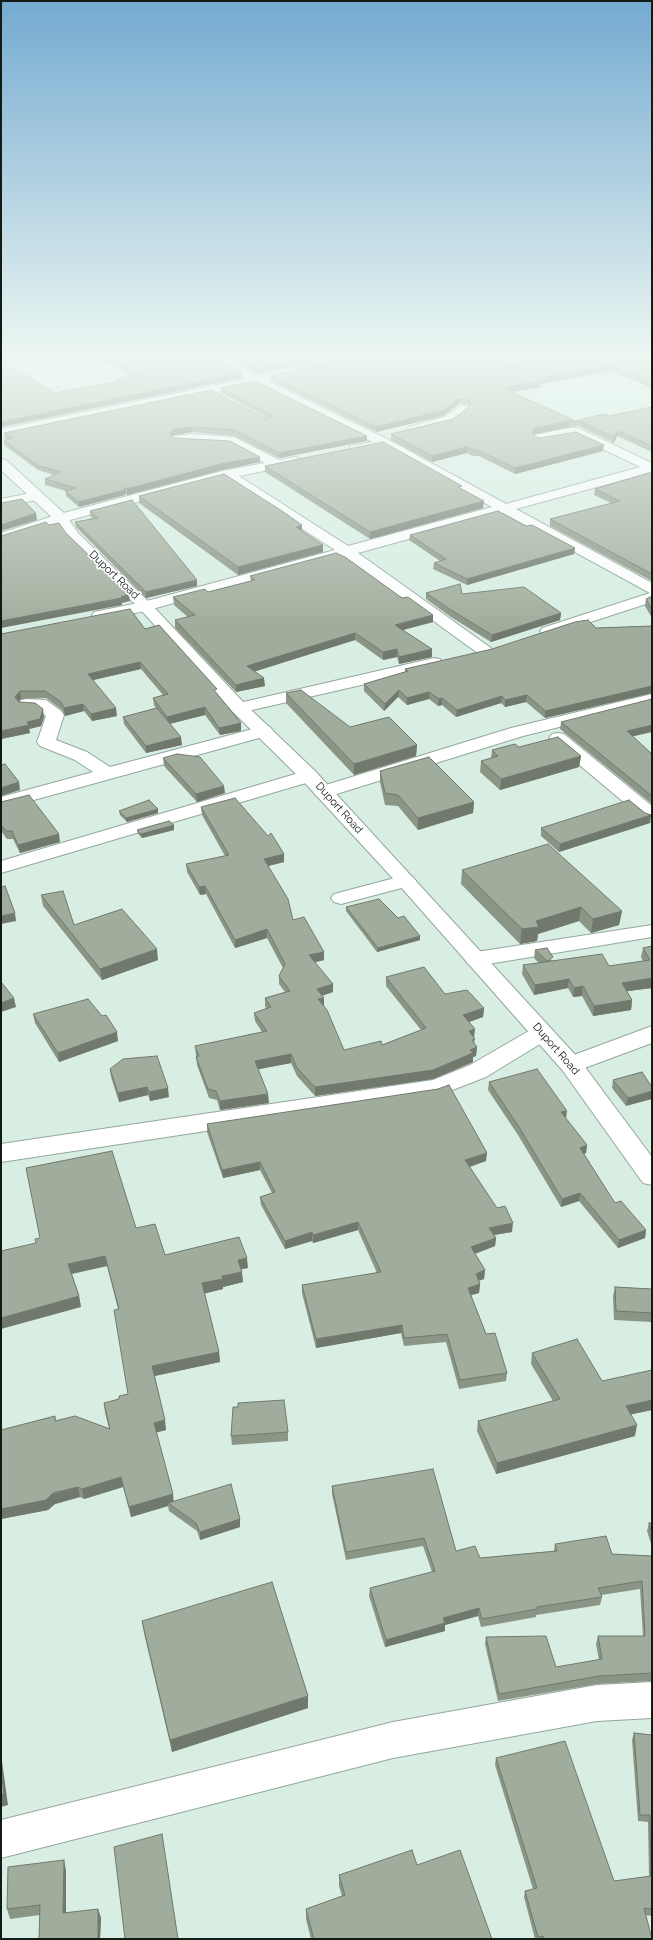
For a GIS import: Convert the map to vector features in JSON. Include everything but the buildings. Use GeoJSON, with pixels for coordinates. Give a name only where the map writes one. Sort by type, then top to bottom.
{"type":"FeatureCollection","features":[{"type":"Feature","properties":{"kind":"street"},"geometry":{"type":"LineString","coordinates":[[242,446],[277,464]]}},
{"type":"Feature","properties":{"kind":"street"},"geometry":{"type":"LineString","coordinates":[[339,452],[363,446]]}},
{"type":"Feature","properties":{"kind":"street"},"geometry":{"type":"LineString","coordinates":[[388,446],[652,589]]}},
{"type":"Feature","properties":{"kind":"street"},"geometry":{"type":"LineString","coordinates":[[606,446],[652,468]]}},
{"type":"Feature","properties":{"kind":"street"},"geometry":{"type":"LineString","coordinates":[[1,538],[61,518],[227,474],[308,458]]}},
{"type":"Feature","properties":{"kind":"street","name":"Duport Road"},"geometry":{"type":"LineString","coordinates":[[1,463],[61,518],[73,536],[145,606],[239,708],[309,776],[406,881],[571,1065],[652,1176]]}},
{"type":"Feature","properties":{"kind":"street"},"geometry":{"type":"LineString","coordinates":[[86,618],[145,606],[506,509],[652,468]]}},
{"type":"Feature","properties":{"kind":"street"},"geometry":{"type":"LineString","coordinates":[[227,474],[493,649],[239,708]]}},
{"type":"Feature","properties":{"kind":"street"},"geometry":{"type":"LineString","coordinates":[[1,503],[36,496]]}},
{"type":"Feature","properties":{"kind":"street"},"geometry":{"type":"LineString","coordinates":[[536,635],[652,597]]}},
{"type":"Feature","properties":{"kind":"street"},"geometry":{"type":"LineString","coordinates":[[323,792],[517,732],[651,700]]}},
{"type":"Feature","properties":{"kind":"street"},"geometry":{"type":"LineString","coordinates":[[27,704],[40,704],[55,714],[38,743],[81,756],[106,773]]}},
{"type":"Feature","properties":{"kind":"street"},"geometry":{"type":"LineString","coordinates":[[544,726],[652,816]]}},
{"type":"Feature","properties":{"kind":"street"},"geometry":{"type":"LineString","coordinates":[[1,803],[106,773],[264,731]]}},
{"type":"Feature","properties":{"kind":"street"},"geometry":{"type":"LineString","coordinates":[[1,867],[309,776]]}},
{"type":"Feature","properties":{"kind":"street"},"geometry":{"type":"LineString","coordinates":[[341,898],[406,881]]}},
{"type":"Feature","properties":{"kind":"street"},"geometry":{"type":"LineString","coordinates":[[476,959],[652,931]]}},
{"type":"Feature","properties":{"kind":"street"},"geometry":{"type":"LineString","coordinates":[[1,1153],[437,1088],[478,1071],[542,1033]]}},
{"type":"Feature","properties":{"kind":"street"},"geometry":{"type":"LineString","coordinates":[[571,1065],[652,1034]]}},
{"type":"Feature","properties":{"kind":"street"},"geometry":{"type":"LineString","coordinates":[[1,1839],[394,1740],[596,1703],[652,1700]]}}]}
